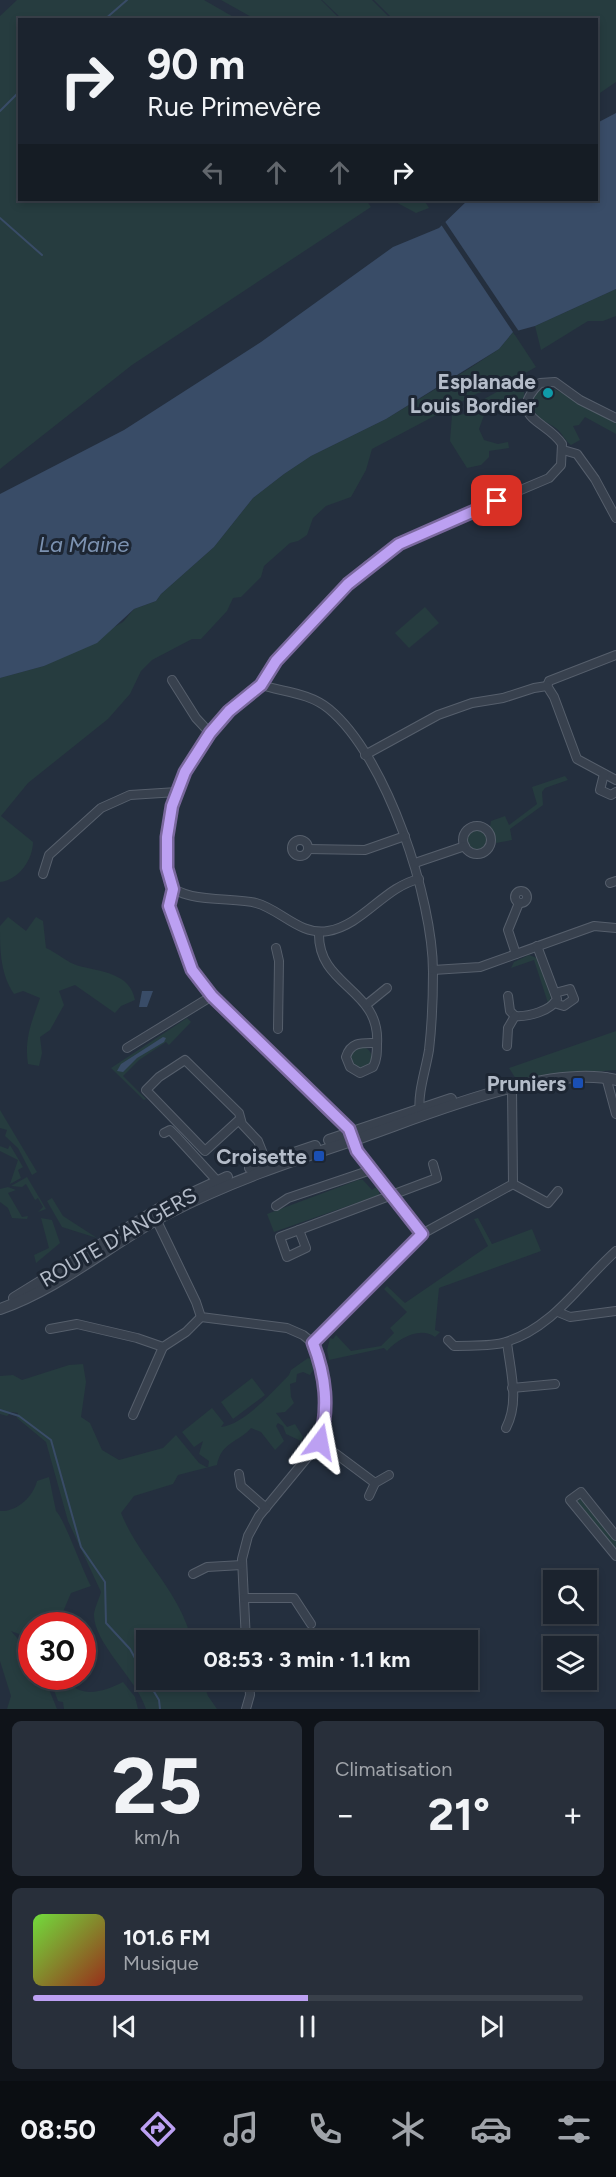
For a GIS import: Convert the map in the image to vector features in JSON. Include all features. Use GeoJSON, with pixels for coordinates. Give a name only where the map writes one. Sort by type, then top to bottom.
{"type":"FeatureCollection","features":[{"type":"Feature","properties":{"kind":"street"},"geometry":{"type":"LineString","coordinates":[[422,1234],[357,1151],[352,1136],[212,996],[192,970],[169,906],[173,889],[167,868],[167,837],[177,792],[185,772],[210,733],[229,711],[261,685],[276,661],[368,565],[424,531],[549,478],[561,465],[563,450],[558,438],[532,419],[527,408],[534,389],[540,382],[555,382],[580,400],[616,418]]}},
{"type":"Feature","properties":{"kind":"street"},"geometry":{"type":"LineString","coordinates":[[563,450],[577,454],[616,518]]}},
{"type":"Feature","properties":{"kind":"street"},"geometry":{"type":"LineString","coordinates":[[365,755],[438,716],[472,703],[503,698],[547,686],[549,681],[616,655]]}},
{"type":"Feature","properties":{"kind":"street"},"geometry":{"type":"LineString","coordinates":[[172,680],[196,718],[210,733]]}},
{"type":"Feature","properties":{"kind":"street"},"geometry":{"type":"LineString","coordinates":[[261,685],[300,694],[328,708],[365,755],[393,807],[405,836],[415,863],[429,924],[433,970],[429,1046],[420,1112]]}},
{"type":"Feature","properties":{"kind":"street"},"geometry":{"type":"LineString","coordinates":[[547,686],[554,697],[578,759],[616,780]]}},
{"type":"Feature","properties":{"kind":"street"},"geometry":{"type":"LineString","coordinates":[[604,774],[600,790],[611,795],[616,792]]}},
{"type":"Feature","properties":{"kind":"street"},"geometry":{"type":"LineString","coordinates":[[43,874],[49,855],[100,808],[130,795],[177,792]]}},
{"type":"Feature","properties":{"kind":"street"},"geometry":{"type":"LineString","coordinates":[[308,849],[365,850],[405,836]]}},
{"type":"Feature","properties":{"kind":"street"},"geometry":{"type":"LineString","coordinates":[[415,863],[465,846]]}},
{"type":"Feature","properties":{"kind":"street"},"geometry":{"type":"LineString","coordinates":[[173,889],[180,893],[256,902],[303,928],[319,932],[339,928],[352,922],[405,882],[419,879]]}},
{"type":"Feature","properties":{"kind":"street"},"geometry":{"type":"LineString","coordinates":[[516,954],[508,930],[519,903]]}},
{"type":"Feature","properties":{"kind":"street"},"geometry":{"type":"LineString","coordinates":[[433,970],[480,967],[594,926],[616,928]]}},
{"type":"Feature","properties":{"kind":"street"},"geometry":{"type":"LineString","coordinates":[[319,932],[319,947],[329,970],[366,1005],[376,1024],[378,1044]]}},
{"type":"Feature","properties":{"kind":"street"},"geometry":{"type":"LineString","coordinates":[[537,946],[555,993],[554,1003]]}},
{"type":"Feature","properties":{"kind":"street"},"geometry":{"type":"LineString","coordinates":[[276,948],[279,961],[278,1029]]}},
{"type":"Feature","properties":{"kind":"street"},"geometry":{"type":"LineString","coordinates":[[366,1005],[387,988]]}},
{"type":"Feature","properties":{"kind":"street"},"geometry":{"type":"LineString","coordinates":[[508,996],[510,1011],[514,1016],[523,1017],[554,1003],[564,1006],[572,1003],[574,999],[570,989],[555,993]]}},
{"type":"Feature","properties":{"kind":"street"},"geometry":{"type":"LineString","coordinates":[[127,1048],[212,996]]}},
{"type":"Feature","properties":{"kind":"street"},"geometry":{"type":"LineString","coordinates":[[507,1046],[508,1028],[514,1016]]}},
{"type":"Feature","properties":{"kind":"street"},"geometry":{"type":"LineString","coordinates":[[240,1119],[234,1121],[205,1151],[146,1090],[159,1077],[185,1060],[239,1113],[242,1125],[258,1142],[268,1166]]}},
{"type":"Feature","properties":{"kind":"street","name":"ROUTE D'ANGERS"},"geometry":{"type":"LineString","coordinates":[[0,1307],[41,1292],[154,1216],[220,1184],[268,1166],[499,1086],[512,1088],[580,1077],[611,1079]]}},
{"type":"Feature","properties":{"kind":"street"},"geometry":{"type":"LineString","coordinates":[[611,1079],[616,1114]]}},
{"type":"Feature","properties":{"kind":"street"},"geometry":{"type":"LineString","coordinates":[[512,1088],[513,1184]]}},
{"type":"Feature","properties":{"kind":"street"},"geometry":{"type":"LineString","coordinates":[[164,1133],[170,1130],[220,1184]]}},
{"type":"Feature","properties":{"kind":"street"},"geometry":{"type":"LineString","coordinates":[[299,1230],[437,1178],[433,1164]]}},
{"type":"Feature","properties":{"kind":"street"},"geometry":{"type":"LineString","coordinates":[[276,1206],[288,1198],[371,1170]]}},
{"type":"Feature","properties":{"kind":"street"},"geometry":{"type":"LineString","coordinates":[[513,1184],[548,1203],[558,1191]]}},
{"type":"Feature","properties":{"kind":"street"},"geometry":{"type":"LineString","coordinates":[[313,1343],[422,1234],[513,1184]]}},
{"type":"Feature","properties":{"kind":"street"},"geometry":{"type":"LineString","coordinates":[[154,1216],[201,1317]]}},
{"type":"Feature","properties":{"kind":"street"},"geometry":{"type":"LineString","coordinates":[[448,1340],[454,1346],[507,1342],[545,1322],[558,1312],[589,1274],[616,1251]]}},
{"type":"Feature","properties":{"kind":"street"},"geometry":{"type":"LineString","coordinates":[[558,1312],[570,1317],[616,1311]]}},
{"type":"Feature","properties":{"kind":"street"},"geometry":{"type":"LineString","coordinates":[[201,1317],[287,1328],[313,1343],[322,1367],[326,1393],[326,1418],[320,1442],[266,1508],[248,1536],[242,1565],[245,1630]]}},
{"type":"Feature","properties":{"kind":"street"},"geometry":{"type":"LineString","coordinates":[[133,1415],[163,1347],[186,1332],[201,1317]]}},
{"type":"Feature","properties":{"kind":"street"},"geometry":{"type":"LineString","coordinates":[[50,1329],[77,1324],[137,1338],[163,1347]]}},
{"type":"Feature","properties":{"kind":"street"},"geometry":{"type":"LineString","coordinates":[[506,1428],[512,1415],[512,1388],[507,1342]]}},
{"type":"Feature","properties":{"kind":"street"},"geometry":{"type":"LineString","coordinates":[[512,1388],[555,1384]]}},
{"type":"Feature","properties":{"kind":"street"},"geometry":{"type":"LineString","coordinates":[[320,1442],[375,1483]]}},
{"type":"Feature","properties":{"kind":"street"},"geometry":{"type":"LineString","coordinates":[[239,1474],[242,1486],[266,1508]]}},
{"type":"Feature","properties":{"kind":"street"},"geometry":{"type":"LineString","coordinates":[[369,1496],[375,1483],[389,1475]]}},
{"type":"Feature","properties":{"kind":"street"},"geometry":{"type":"LineString","coordinates":[[616,1536],[580,1492],[570,1500],[616,1554]]}},
{"type":"Feature","properties":{"kind":"street"},"geometry":{"type":"LineString","coordinates":[[193,1574],[207,1567],[242,1565]]}},
{"type":"Feature","properties":{"kind":"street"},"geometry":{"type":"LineString","coordinates":[[243,1598],[294,1598],[311,1624]]}},
{"type":"Feature","properties":{"kind":"street"},"geometry":{"type":"LineString","coordinates":[[246,1709],[250,1690]]}},
{"type":"Feature","properties":{"kind":"green space"},"geometry":{"type":"Polygon","coordinates":[[[17,0],[204,0],[235,18],[18,18],[18,201],[367,201],[371,207],[132,365],[0,469],[0,16],[17,0]]]}},
{"type":"Feature","properties":{"kind":"green space"},"geometry":{"type":"Polygon","coordinates":[[[221,0],[321,0],[339,18],[253,18],[221,0]]]}},
{"type":"Feature","properties":{"kind":"green space"},"geometry":{"type":"Polygon","coordinates":[[[322,0],[372,0],[390,18],[341,18],[322,0]]]}},
{"type":"Feature","properties":{"kind":"green space"},"geometry":{"type":"Polygon","coordinates":[[[374,0],[616,0],[616,82],[598,94],[598,18],[392,18],[374,0]]]}},
{"type":"Feature","properties":{"kind":"green space"},"geometry":{"type":"Polygon","coordinates":[[[394,201],[425,201],[429,208],[416,213],[394,201]]]}},
{"type":"Feature","properties":{"kind":"green space"},"geometry":{"type":"Polygon","coordinates":[[[616,289],[616,316],[603,321],[588,321],[541,350],[535,326],[616,289]]]}},
{"type":"Feature","properties":{"kind":"green space"},"geometry":{"type":"Polygon","coordinates":[[[513,332],[536,367],[497,389],[478,393],[372,449],[366,470],[351,497],[326,506],[313,518],[307,535],[290,543],[264,566],[261,577],[241,597],[233,598],[227,611],[201,639],[192,639],[152,660],[141,671],[130,694],[108,719],[28,783],[1,816],[33,842],[31,855],[19,873],[0,882],[0,678],[44,666],[123,622],[134,609],[156,601],[214,547],[253,498],[284,474],[311,456],[386,419],[467,370],[499,349],[513,332]]]}},
{"type":"Feature","properties":{"kind":"green space"},"geometry":{"type":"Polygon","coordinates":[[[518,380],[524,389],[524,398],[488,404],[479,429],[484,440],[498,444],[508,442],[509,448],[489,451],[489,457],[481,465],[467,468],[450,441],[452,415],[454,412],[459,415],[470,413],[479,402],[518,380]]]}},
{"type":"Feature","properties":{"kind":"green space"},"geometry":{"type":"Polygon","coordinates":[[[550,387],[616,420],[616,434],[585,417],[579,425],[573,426],[580,440],[571,445],[559,431],[540,418],[533,409],[536,394],[550,387]]]}},
{"type":"Feature","properties":{"kind":"green space"},"geometry":{"type":"Polygon","coordinates":[[[425,607],[439,623],[409,648],[395,633],[425,607]]]}},
{"type":"Feature","properties":{"kind":"green space"},"geometry":{"type":"Polygon","coordinates":[[[565,776],[568,780],[545,788],[542,792],[543,805],[510,829],[512,840],[496,843],[490,827],[491,821],[505,816],[509,825],[537,804],[532,787],[565,776]]]}},
{"type":"Feature","properties":{"kind":"green space"},"geometry":{"type":"Polygon","coordinates":[[[478,829],[486,832],[489,840],[486,848],[478,851],[470,848],[467,840],[470,832],[478,829]]]}},
{"type":"Feature","properties":{"kind":"green space"},"geometry":{"type":"Polygon","coordinates":[[[8,917],[26,931],[36,917],[43,921],[46,948],[75,965],[106,972],[121,979],[132,991],[135,1000],[121,1006],[115,1013],[75,985],[59,991],[64,1005],[50,1030],[40,1037],[42,1053],[39,1066],[28,1064],[27,1046],[40,998],[23,991],[14,994],[3,970],[0,926],[8,917]]]}},
{"type":"Feature","properties":{"kind":"green space"},"geometry":{"type":"Polygon","coordinates":[[[529,955],[537,958],[551,997],[548,1003],[534,960],[511,968],[514,962],[529,955]]]}},
{"type":"Feature","properties":{"kind":"green space"},"geometry":{"type":"Polygon","coordinates":[[[187,1018],[191,1022],[169,1045],[166,1042],[139,1060],[123,1076],[146,1099],[144,1100],[111,1068],[187,1018]]]}},
{"type":"Feature","properties":{"kind":"green space"},"geometry":{"type":"Polygon","coordinates":[[[616,1031],[616,1070],[516,1079],[509,1068],[616,1031]]]}},
{"type":"Feature","properties":{"kind":"green space"},"geometry":{"type":"Polygon","coordinates":[[[361,1047],[369,1050],[372,1058],[369,1066],[361,1069],[353,1066],[350,1058],[353,1050],[361,1047]]]}},
{"type":"Feature","properties":{"kind":"green space"},"geometry":{"type":"Polygon","coordinates":[[[0,1110],[37,1172],[32,1175],[18,1148],[5,1136],[7,1130],[0,1128],[0,1110]]]}},
{"type":"Feature","properties":{"kind":"green space"},"geometry":{"type":"Polygon","coordinates":[[[10,1145],[23,1167],[18,1170],[21,1178],[10,1184],[18,1160],[0,1151],[0,1146],[8,1149],[10,1145]]]}},
{"type":"Feature","properties":{"kind":"green space"},"geometry":{"type":"Polygon","coordinates":[[[27,1177],[46,1209],[38,1212],[43,1207],[38,1198],[35,1200],[26,1184],[22,1187],[11,1186],[27,1177]]]}},
{"type":"Feature","properties":{"kind":"green space"},"geometry":{"type":"Polygon","coordinates":[[[363,1180],[372,1190],[379,1185],[379,1195],[274,1232],[267,1214],[363,1180]]]}},
{"type":"Feature","properties":{"kind":"green space"},"geometry":{"type":"Polygon","coordinates":[[[8,1187],[16,1190],[8,1193],[22,1217],[28,1216],[27,1219],[12,1218],[8,1208],[0,1202],[0,1189],[8,1187]]]}},
{"type":"Feature","properties":{"kind":"green space"},"geometry":{"type":"Polygon","coordinates":[[[52,1198],[63,1216],[97,1238],[62,1227],[47,1201],[52,1198]]]}},
{"type":"Feature","properties":{"kind":"green space"},"geometry":{"type":"Polygon","coordinates":[[[41,1218],[52,1220],[60,1243],[36,1263],[34,1255],[49,1248],[41,1218]]]}},
{"type":"Feature","properties":{"kind":"green space"},"geometry":{"type":"Polygon","coordinates":[[[478,1218],[492,1244],[532,1229],[541,1251],[439,1288],[435,1330],[440,1332],[435,1337],[416,1333],[403,1338],[387,1351],[384,1348],[329,1360],[327,1350],[330,1338],[333,1339],[336,1335],[351,1351],[381,1346],[394,1333],[390,1328],[407,1312],[384,1289],[387,1286],[405,1303],[488,1246],[474,1219],[478,1218]]]}},
{"type":"Feature","properties":{"kind":"green space"},"geometry":{"type":"Polygon","coordinates":[[[308,1358],[312,1360],[314,1369],[310,1375],[303,1372],[297,1374],[296,1382],[290,1384],[294,1403],[285,1412],[276,1413],[287,1427],[295,1424],[303,1437],[301,1441],[286,1434],[283,1426],[278,1423],[276,1426],[284,1441],[275,1450],[261,1432],[251,1428],[222,1451],[217,1465],[208,1467],[209,1461],[199,1454],[203,1441],[194,1447],[182,1432],[212,1408],[224,1423],[221,1427],[230,1425],[249,1414],[289,1375],[291,1370],[308,1358]]]}},
{"type":"Feature","properties":{"kind":"green space"},"geometry":{"type":"Polygon","coordinates":[[[83,1364],[86,1382],[81,1417],[90,1423],[102,1450],[119,1460],[163,1448],[176,1435],[199,1463],[207,1468],[178,1475],[173,1484],[134,1496],[121,1513],[138,1546],[169,1590],[189,1630],[136,1630],[136,1689],[100,1637],[94,1612],[101,1592],[68,1521],[46,1442],[17,1418],[18,1413],[11,1412],[7,1416],[0,1414],[0,1376],[13,1375],[22,1380],[69,1365],[83,1364]]]}},
{"type":"Feature","properties":{"kind":"green space"},"geometry":{"type":"Polygon","coordinates":[[[252,1378],[265,1395],[233,1419],[221,1402],[252,1378]]]}},
{"type":"Feature","properties":{"kind":"green space"},"geometry":{"type":"Polygon","coordinates":[[[49,1477],[56,1511],[91,1586],[71,1593],[63,1612],[18,1612],[18,1634],[11,1631],[18,1639],[18,1690],[49,1690],[57,1709],[7,1709],[11,1696],[0,1661],[0,1511],[12,1509],[28,1498],[37,1481],[49,1477]]]}},
{"type":"Feature","properties":{"kind":"green space"},"geometry":{"type":"Polygon","coordinates":[[[579,1499],[584,1501],[616,1541],[616,1547],[612,1548],[576,1505],[579,1499]]]}},
{"type":"Feature","properties":{"kind":"green space"},"geometry":{"type":"Polygon","coordinates":[[[123,1682],[135,1697],[138,1709],[64,1709],[63,1702],[58,1701],[54,1690],[92,1692],[123,1682]]]}},
{"type":"Feature","properties":{"kind":"green space"},"geometry":{"type":"Polygon","coordinates":[[[137,1690],[206,1690],[217,1709],[146,1709],[137,1690]]]}},
{"type":"Feature","properties":{"kind":"water","name":"La Maine"},"geometry":{"type":"Polygon","coordinates":[[[616,113],[616,289],[535,326],[513,332],[499,349],[386,419],[311,456],[284,474],[253,498],[214,547],[156,601],[134,609],[97,643],[44,666],[0,678],[0,494],[124,430],[261,342],[393,247],[439,228],[467,201],[598,201],[598,122],[616,113]]]}},
{"type":"Feature","properties":{"kind":"water"},"geometry":{"type":"Polygon","coordinates":[[[142,991],[153,991],[147,1007],[139,1007],[142,991]]]}},
{"type":"Feature","properties":{"kind":"water"},"geometry":{"type":"Polygon","coordinates":[[[163,1037],[166,1038],[164,1042],[137,1058],[123,1072],[117,1071],[121,1064],[163,1037]]]}},
{"type":"Feature","properties":{"kind":"pier"},"geometry":{"type":"Polygon","coordinates":[[[444,220],[520,333],[515,335],[440,223],[444,220]]]}},
{"type":"Feature","properties":{"kind":"waterway"},"geometry":{"type":"LineString","coordinates":[[106,18],[127,0]]}},
{"type":"Feature","properties":{"kind":"waterway"},"geometry":{"type":"LineString","coordinates":[[0,111],[18,93]]}},
{"type":"Feature","properties":{"kind":"waterway"},"geometry":{"type":"LineString","coordinates":[[0,218],[42,255]]}},
{"type":"Feature","properties":{"kind":"waterway"},"geometry":{"type":"LineString","coordinates":[[0,1410],[19,1416],[51,1440],[81,1547],[105,1582],[106,1623],[130,1649],[136,1660]]}},
{"type":"Feature","properties":{"kind":"waterway"},"geometry":{"type":"LineString","coordinates":[[153,1690],[159,1700],[160,1709]]}},
{"type":"Feature","properties":{"kind":"place","name":"Esplanade Louis Bordier"},"geometry":{"type":"Point","coordinates":[548,393]}},
{"type":"Feature","properties":{"kind":"place","name":"Pruniers"},"geometry":{"type":"Point","coordinates":[578,1083]}},
{"type":"Feature","properties":{"kind":"place","name":"Croisette"},"geometry":{"type":"Point","coordinates":[319,1156]}},
{"type":"Feature","properties":{"kind":"route"},"geometry":{"type":"LineString","coordinates":[[320,1442],[326,1418],[326,1393],[322,1367],[313,1343],[422,1234],[357,1151],[349,1129],[212,996],[192,970],[169,906],[173,889],[169,883],[167,868],[167,837],[172,806],[185,772],[220,720],[261,685],[276,661],[368,565],[399,544],[424,531],[497,501]]}}]}
